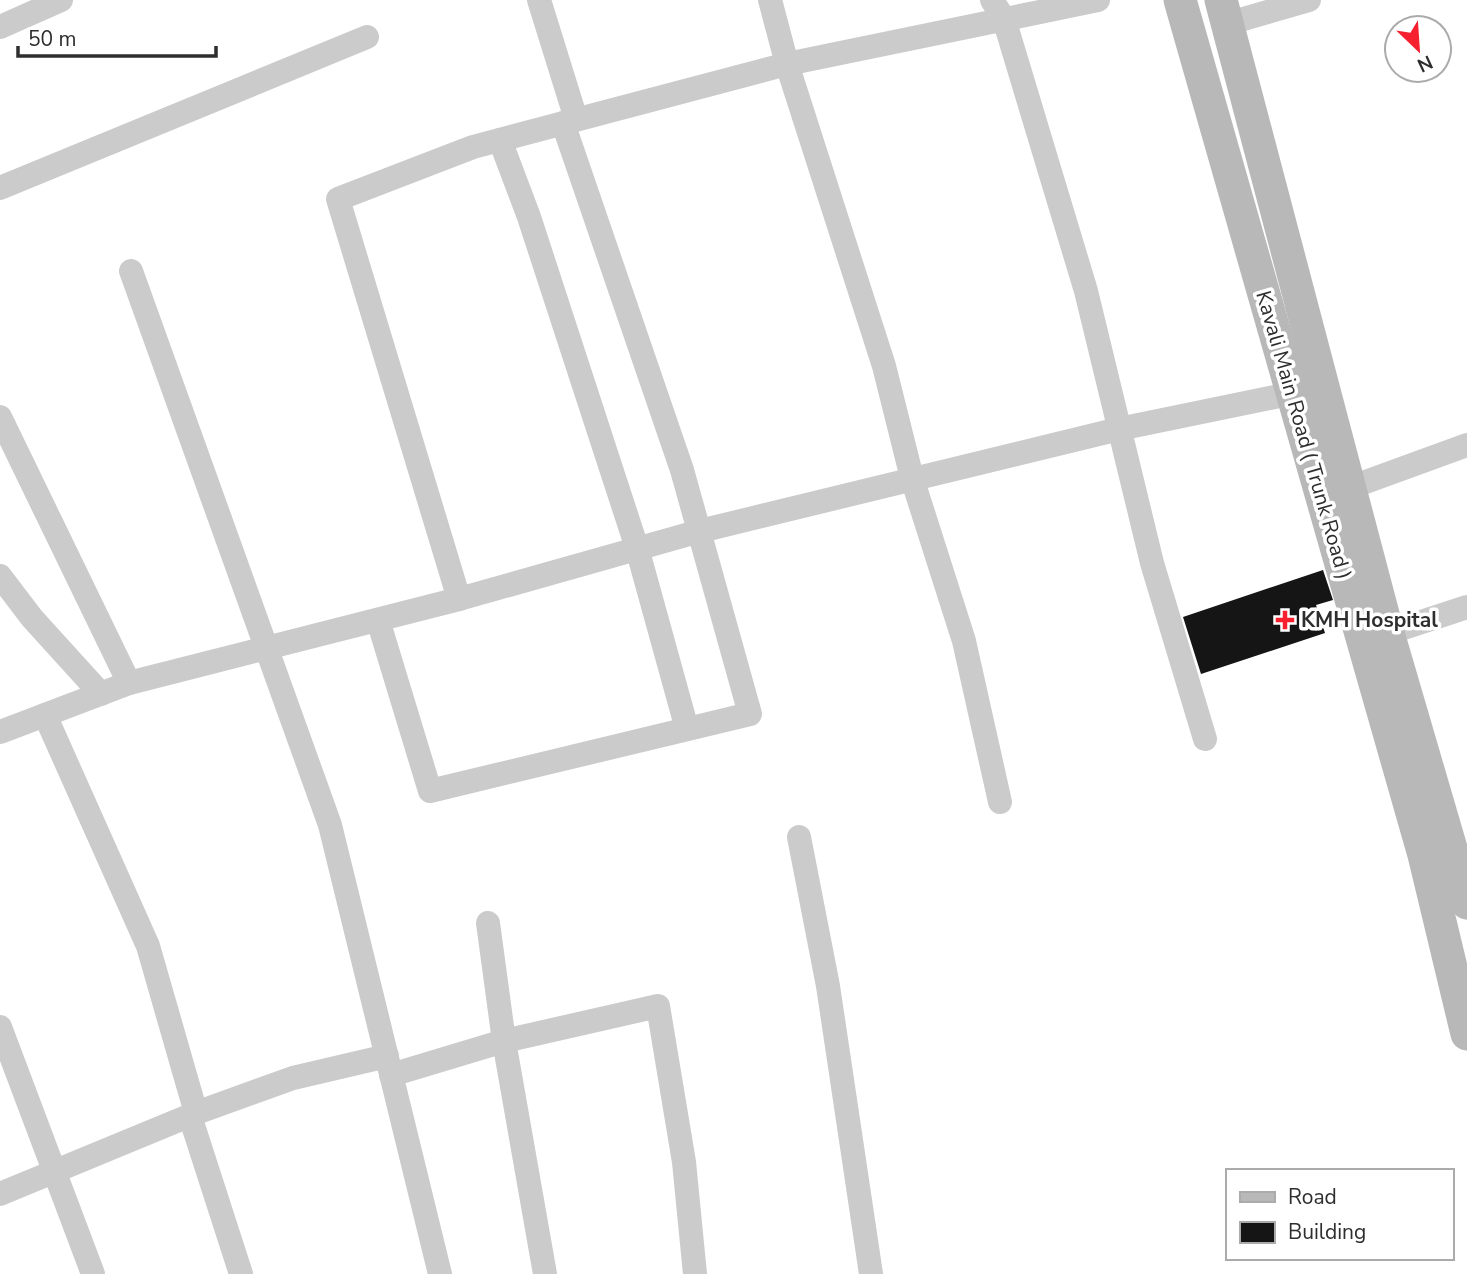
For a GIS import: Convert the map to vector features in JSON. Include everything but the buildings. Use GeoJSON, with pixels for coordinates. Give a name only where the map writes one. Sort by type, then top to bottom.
{"type":"FeatureCollection","features":[{"type":"Feature","properties":{"kind":"main road","name":"Kavali Main Road ( Trunk Road )"},"geometry":{"type":"LineString","coordinates":[[1180,0],[1424,855],[1467,1034]]}},
{"type":"Feature","properties":{"kind":"main road","name":"Kavali Main Road ( Trunk Road )"},"geometry":{"type":"LineString","coordinates":[[1223,12],[1388,633],[1467,903]]}},
{"type":"Feature","properties":{"kind":"street"},"geometry":{"type":"LineString","coordinates":[[0,27],[21,8],[61,0]]}},
{"type":"Feature","properties":{"kind":"street"},"geometry":{"type":"LineString","coordinates":[[378,620],[430,792],[750,714],[678,457],[570,121],[539,0]]}},
{"type":"Feature","properties":{"kind":"street"},"geometry":{"type":"LineString","coordinates":[[770,0],[787,64],[884,366],[912,478],[964,642],[1000,802]]}},
{"type":"Feature","properties":{"kind":"street"},"geometry":{"type":"LineString","coordinates":[[459,599],[338,200],[500,139],[998,10],[1098,0]]}},
{"type":"Feature","properties":{"kind":"street"},"geometry":{"type":"LineString","coordinates":[[1223,12],[1309,0]]}},
{"type":"Feature","properties":{"kind":"street"},"geometry":{"type":"LineString","coordinates":[[998,10],[1086,291],[1152,563],[1205,739]]}},
{"type":"Feature","properties":{"kind":"street"},"geometry":{"type":"LineString","coordinates":[[0,188],[367,37]]}},
{"type":"Feature","properties":{"kind":"street"},"geometry":{"type":"LineString","coordinates":[[500,139],[637,548],[687,729]]}},
{"type":"Feature","properties":{"kind":"street"},"geometry":{"type":"LineString","coordinates":[[131,271],[330,825],[440,1274]]}},
{"type":"Feature","properties":{"kind":"street"},"geometry":{"type":"LineString","coordinates":[[0,732],[129,683],[459,599],[700,531],[1119,429],[1292,392],[1324,388]]}},
{"type":"Feature","properties":{"kind":"street"},"geometry":{"type":"LineString","coordinates":[[0,417],[129,683]]}},
{"type":"Feature","properties":{"kind":"street"},"geometry":{"type":"LineString","coordinates":[[1349,488],[1467,444]]}},
{"type":"Feature","properties":{"kind":"street"},"geometry":{"type":"LineString","coordinates":[[0,576],[32,618],[101,694]]}},
{"type":"Feature","properties":{"kind":"street"},"geometry":{"type":"LineString","coordinates":[[1388,633],[1467,607]]}},
{"type":"Feature","properties":{"kind":"street"},"geometry":{"type":"LineString","coordinates":[[45,715],[148,946],[193,1115],[241,1274]]}},
{"type":"Feature","properties":{"kind":"street"},"geometry":{"type":"LineString","coordinates":[[799,837],[828,986],[871,1274]]}},
{"type":"Feature","properties":{"kind":"street"},"geometry":{"type":"LineString","coordinates":[[488,923],[503,1041],[545,1274]]}},
{"type":"Feature","properties":{"kind":"street"},"geometry":{"type":"LineString","coordinates":[[0,1194],[193,1115],[293,1078],[389,1065],[658,1006],[684,1162],[695,1274]]}},
{"type":"Feature","properties":{"kind":"street"},"geometry":{"type":"LineString","coordinates":[[0,1027],[93,1274]]}},
{"type":"Feature","properties":{"kind":"place","name":"KMH Hospital"},"geometry":{"type":"Point","coordinates":[1285,620]}}]}
